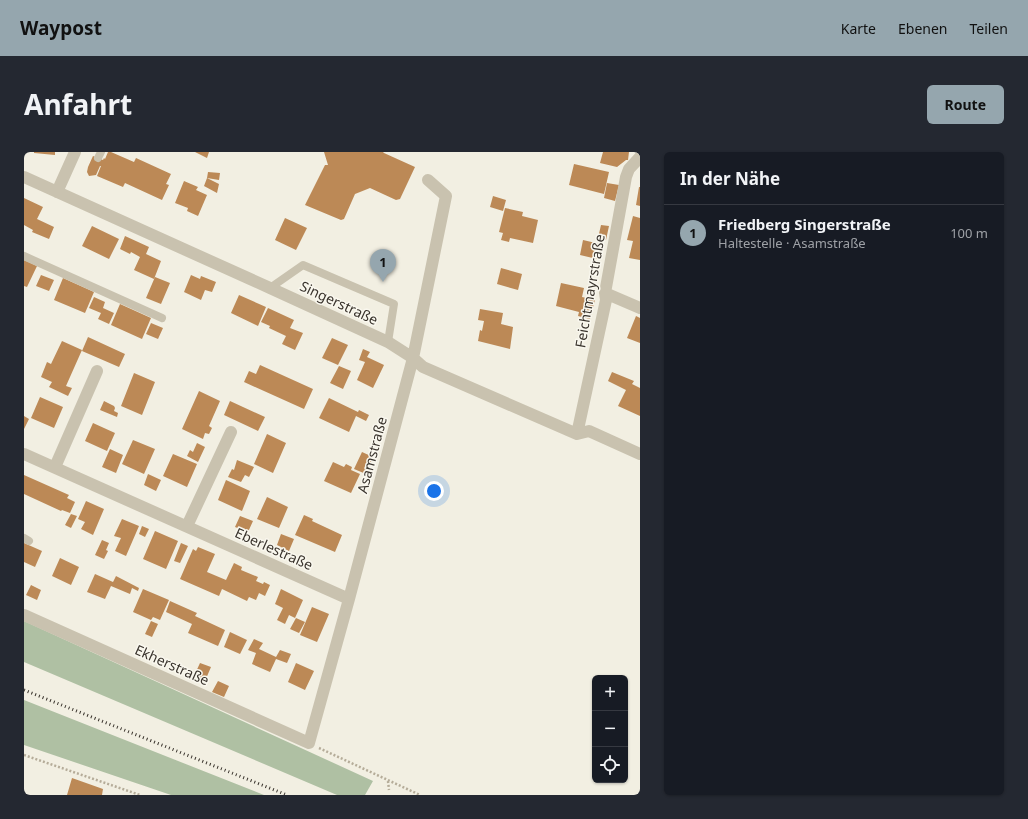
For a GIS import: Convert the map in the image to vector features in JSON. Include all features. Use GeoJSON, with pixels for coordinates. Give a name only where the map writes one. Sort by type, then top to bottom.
{"type":"FeatureCollection","features":[{"type":"Feature","properties":{"kind":"street"},"geometry":{"type":"LineString","coordinates":[[57,192],[75,152]]}},
{"type":"Feature","properties":{"kind":"street","name":"Feichtmayrstraße"},"geometry":{"type":"LineString","coordinates":[[577,434],[606,300],[605,293],[626,177],[629,169],[640,157]]}},
{"type":"Feature","properties":{"kind":"street","name":"Singerstraße"},"geometry":{"type":"LineString","coordinates":[[24,177],[388,342],[413,358],[423,367],[577,434],[589,431],[640,454]]}},
{"type":"Feature","properties":{"kind":"street","name":"Asamstraße"},"geometry":{"type":"LineString","coordinates":[[309,743],[413,358],[446,196],[428,180]]}},
{"type":"Feature","properties":{"kind":"street"},"geometry":{"type":"LineString","coordinates":[[605,293],[640,308]]}},
{"type":"Feature","properties":{"kind":"street"},"geometry":{"type":"LineString","coordinates":[[55,467],[97,371]]}},
{"type":"Feature","properties":{"kind":"street"},"geometry":{"type":"LineString","coordinates":[[187,526],[231,432]]}},
{"type":"Feature","properties":{"kind":"street","name":"Eberlestraße"},"geometry":{"type":"LineString","coordinates":[[24,454],[349,599]]}},
{"type":"Feature","properties":{"kind":"street","name":"Ekherstraße"},"geometry":{"type":"LineString","coordinates":[[24,615],[309,743]]}},
{"type":"Feature","properties":{"kind":"lane"},"geometry":{"type":"LineString","coordinates":[[24,256],[162,318]]}},
{"type":"Feature","properties":{"kind":"lane"},"geometry":{"type":"LineString","coordinates":[[270,288],[303,265],[394,304],[388,342]]}},
{"type":"Feature","properties":{"kind":"path"},"geometry":{"type":"LineString","coordinates":[[309,743],[420,795]]}},
{"type":"Feature","properties":{"kind":"path"},"geometry":{"type":"LineString","coordinates":[[24,755],[140,795]]}},
{"type":"Feature","properties":{"kind":"path"},"geometry":{"type":"LineString","coordinates":[[388,781],[389,790]]}},
{"type":"Feature","properties":{"kind":"green space"},"geometry":{"type":"Polygon","coordinates":[[[24,621],[373,781],[365,795],[337,795],[24,662],[24,621]]]}},
{"type":"Feature","properties":{"kind":"green space"},"geometry":{"type":"Polygon","coordinates":[[[24,700],[264,795],[171,795],[24,745],[24,700]]]}},
{"type":"Feature","properties":{"kind":"building"},"geometry":{"type":"Polygon","coordinates":[[[55,152],[55,155],[34,153],[55,152]]]}},
{"type":"Feature","properties":{"kind":"building"},"geometry":{"type":"Polygon","coordinates":[[[108,152],[134,162],[136,158],[171,174],[166,184],[169,185],[162,200],[125,183],[123,187],[97,176],[101,166],[96,175],[89,176],[87,172],[88,167],[93,156],[103,160],[108,152]]]}},
{"type":"Feature","properties":{"kind":"building"},"geometry":{"type":"Polygon","coordinates":[[[195,152],[209,152],[207,158],[195,152]]]}},
{"type":"Feature","properties":{"kind":"building"},"geometry":{"type":"Polygon","coordinates":[[[324,152],[383,152],[415,167],[400,199],[396,200],[370,188],[355,194],[344,219],[341,220],[305,205],[325,165],[328,165],[324,152]]]}},
{"type":"Feature","properties":{"kind":"building"},"geometry":{"type":"Polygon","coordinates":[[[603,152],[629,152],[628,160],[617,167],[600,163],[603,152]]]}},
{"type":"Feature","properties":{"kind":"building"},"geometry":{"type":"Polygon","coordinates":[[[574,164],[609,172],[604,194],[569,185],[574,164]]]}},
{"type":"Feature","properties":{"kind":"building"},"geometry":{"type":"Polygon","coordinates":[[[208,172],[220,173],[219,180],[207,178],[208,172]]]}},
{"type":"Feature","properties":{"kind":"building"},"geometry":{"type":"Polygon","coordinates":[[[207,178],[219,184],[217,193],[204,186],[207,178]]]}},
{"type":"Feature","properties":{"kind":"building"},"geometry":{"type":"Polygon","coordinates":[[[184,181],[198,187],[196,190],[207,195],[198,216],[187,211],[188,208],[175,203],[184,181]]]}},
{"type":"Feature","properties":{"kind":"building"},"geometry":{"type":"Polygon","coordinates":[[[607,183],[619,185],[615,201],[604,198],[607,183]]]}},
{"type":"Feature","properties":{"kind":"building"},"geometry":{"type":"Polygon","coordinates":[[[640,187],[640,206],[636,205],[640,187]]]}},
{"type":"Feature","properties":{"kind":"building"},"geometry":{"type":"Polygon","coordinates":[[[493,196],[506,200],[503,211],[490,207],[493,196]]]}},
{"type":"Feature","properties":{"kind":"building"},"geometry":{"type":"Polygon","coordinates":[[[24,198],[43,207],[37,219],[54,227],[49,239],[32,232],[33,230],[24,225],[24,198]]]}},
{"type":"Feature","properties":{"kind":"building"},"geometry":{"type":"Polygon","coordinates":[[[505,208],[523,212],[522,216],[538,220],[533,243],[510,238],[509,242],[501,240],[503,233],[499,232],[505,208]]]}},
{"type":"Feature","properties":{"kind":"building"},"geometry":{"type":"Polygon","coordinates":[[[633,216],[640,218],[640,260],[629,258],[633,241],[627,240],[633,216]]]}},
{"type":"Feature","properties":{"kind":"building"},"geometry":{"type":"Polygon","coordinates":[[[285,218],[307,228],[296,250],[275,240],[285,218]]]}},
{"type":"Feature","properties":{"kind":"building"},"geometry":{"type":"Polygon","coordinates":[[[601,225],[609,226],[606,240],[598,238],[601,225]]]}},
{"type":"Feature","properties":{"kind":"building"},"geometry":{"type":"Polygon","coordinates":[[[92,226],[119,239],[109,259],[82,246],[92,226]]]}},
{"type":"Feature","properties":{"kind":"building"},"geometry":{"type":"Polygon","coordinates":[[[125,236],[149,247],[146,254],[161,261],[154,279],[134,270],[140,257],[131,252],[130,254],[120,249],[125,236]]]}},
{"type":"Feature","properties":{"kind":"building"},"geometry":{"type":"Polygon","coordinates":[[[583,240],[600,244],[597,259],[580,255],[583,240]]]}},
{"type":"Feature","properties":{"kind":"building"},"geometry":{"type":"Polygon","coordinates":[[[24,260],[37,266],[27,287],[24,286],[24,260]]]}},
{"type":"Feature","properties":{"kind":"building"},"geometry":{"type":"Polygon","coordinates":[[[501,268],[522,274],[518,290],[497,284],[501,268]]]}},
{"type":"Feature","properties":{"kind":"building"},"geometry":{"type":"Polygon","coordinates":[[[41,275],[54,280],[49,291],[36,286],[41,275]]]}},
{"type":"Feature","properties":{"kind":"building"},"geometry":{"type":"Polygon","coordinates":[[[191,275],[200,279],[201,276],[216,282],[212,292],[205,290],[201,300],[184,292],[191,275]]]}},
{"type":"Feature","properties":{"kind":"building"},"geometry":{"type":"Polygon","coordinates":[[[155,277],[170,283],[161,304],[146,298],[155,277]]]}},
{"type":"Feature","properties":{"kind":"building"},"geometry":{"type":"Polygon","coordinates":[[[63,278],[94,292],[85,313],[54,300],[63,278]]]}},
{"type":"Feature","properties":{"kind":"building"},"geometry":{"type":"Polygon","coordinates":[[[561,283],[584,288],[582,297],[595,300],[590,319],[578,316],[579,312],[556,306],[561,283]]]}},
{"type":"Feature","properties":{"kind":"building"},"geometry":{"type":"Polygon","coordinates":[[[239,295],[266,307],[258,326],[231,313],[239,295]]]}},
{"type":"Feature","properties":{"kind":"building"},"geometry":{"type":"Polygon","coordinates":[[[94,297],[105,302],[103,308],[114,313],[109,324],[98,319],[101,313],[89,308],[94,297]]]}},
{"type":"Feature","properties":{"kind":"building"},"geometry":{"type":"Polygon","coordinates":[[[120,304],[151,318],[142,339],[111,325],[120,304]]]}},
{"type":"Feature","properties":{"kind":"building"},"geometry":{"type":"Polygon","coordinates":[[[268,308],[294,320],[290,328],[303,333],[295,350],[282,344],[286,336],[269,328],[270,326],[261,322],[268,308]]]}},
{"type":"Feature","properties":{"kind":"building"},"geometry":{"type":"Polygon","coordinates":[[[480,309],[503,313],[501,324],[513,327],[510,349],[478,341],[480,330],[482,331],[484,321],[478,320],[480,309]]]}},
{"type":"Feature","properties":{"kind":"building"},"geometry":{"type":"Polygon","coordinates":[[[636,316],[640,318],[640,343],[627,338],[636,316]]]}},
{"type":"Feature","properties":{"kind":"building"},"geometry":{"type":"Polygon","coordinates":[[[151,323],[163,328],[158,339],[146,334],[151,323]]]}},
{"type":"Feature","properties":{"kind":"building"},"geometry":{"type":"Polygon","coordinates":[[[88,337],[125,354],[119,367],[82,351],[88,337]]]}},
{"type":"Feature","properties":{"kind":"building"},"geometry":{"type":"Polygon","coordinates":[[[332,338],[348,345],[338,365],[322,358],[332,338]]]}},
{"type":"Feature","properties":{"kind":"building"},"geometry":{"type":"Polygon","coordinates":[[[62,341],[82,350],[66,386],[72,388],[68,396],[49,387],[52,382],[41,377],[47,362],[51,364],[62,341]]]}},
{"type":"Feature","properties":{"kind":"building"},"geometry":{"type":"Polygon","coordinates":[[[363,349],[370,352],[367,357],[384,365],[373,388],[357,380],[365,362],[359,360],[363,349]]]}},
{"type":"Feature","properties":{"kind":"building"},"geometry":{"type":"Polygon","coordinates":[[[260,365],[313,389],[304,409],[244,382],[249,371],[256,374],[260,365]]]}},
{"type":"Feature","properties":{"kind":"building"},"geometry":{"type":"Polygon","coordinates":[[[339,366],[351,371],[343,389],[330,383],[339,366]]]}},
{"type":"Feature","properties":{"kind":"building"},"geometry":{"type":"Polygon","coordinates":[[[612,372],[634,381],[632,384],[640,388],[640,416],[618,406],[626,390],[608,381],[612,372]]]}},
{"type":"Feature","properties":{"kind":"building"},"geometry":{"type":"Polygon","coordinates":[[[134,373],[155,382],[142,415],[121,406],[134,373]]]}},
{"type":"Feature","properties":{"kind":"building"},"geometry":{"type":"Polygon","coordinates":[[[199,391],[220,401],[209,426],[212,428],[209,434],[205,433],[203,439],[182,429],[199,391]]]}},
{"type":"Feature","properties":{"kind":"building"},"geometry":{"type":"Polygon","coordinates":[[[40,397],[63,407],[54,428],[31,418],[40,397]]]}},
{"type":"Feature","properties":{"kind":"building"},"geometry":{"type":"Polygon","coordinates":[[[329,398],[358,412],[359,410],[369,415],[366,421],[356,416],[349,432],[319,418],[329,398]]]}},
{"type":"Feature","properties":{"kind":"building"},"geometry":{"type":"Polygon","coordinates":[[[104,401],[114,406],[114,411],[118,413],[117,417],[100,410],[104,401]]]}},
{"type":"Feature","properties":{"kind":"building"},"geometry":{"type":"Polygon","coordinates":[[[230,401],[265,417],[258,431],[224,415],[230,401]]]}},
{"type":"Feature","properties":{"kind":"building"},"geometry":{"type":"Polygon","coordinates":[[[24,416],[29,419],[24,429],[24,416]]]}},
{"type":"Feature","properties":{"kind":"building"},"geometry":{"type":"Polygon","coordinates":[[[93,423],[115,433],[107,451],[85,441],[93,423]]]}},
{"type":"Feature","properties":{"kind":"building"},"geometry":{"type":"Polygon","coordinates":[[[267,434],[286,443],[273,473],[254,464],[267,434]]]}},
{"type":"Feature","properties":{"kind":"building"},"geometry":{"type":"Polygon","coordinates":[[[133,440],[155,449],[144,474],[122,464],[133,440]]]}},
{"type":"Feature","properties":{"kind":"building"},"geometry":{"type":"Polygon","coordinates":[[[197,443],[205,447],[198,462],[187,456],[190,450],[193,452],[197,443]]]}},
{"type":"Feature","properties":{"kind":"building"},"geometry":{"type":"Polygon","coordinates":[[[110,449],[123,455],[116,473],[102,467],[110,449]]]}},
{"type":"Feature","properties":{"kind":"building"},"geometry":{"type":"Polygon","coordinates":[[[362,452],[373,457],[366,474],[354,469],[362,452]]]}},
{"type":"Feature","properties":{"kind":"building"},"geometry":{"type":"Polygon","coordinates":[[[173,454],[197,464],[187,487],[163,476],[173,454]]]}},
{"type":"Feature","properties":{"kind":"building"},"geometry":{"type":"Polygon","coordinates":[[[237,460],[254,467],[249,477],[245,475],[241,482],[228,477],[232,469],[234,470],[237,460]]]}},
{"type":"Feature","properties":{"kind":"building"},"geometry":{"type":"Polygon","coordinates":[[[333,462],[344,467],[346,464],[352,467],[351,470],[360,474],[351,493],[324,481],[333,462]]]}},
{"type":"Feature","properties":{"kind":"building"},"geometry":{"type":"Polygon","coordinates":[[[148,474],[161,480],[156,491],[144,485],[148,474]]]}},
{"type":"Feature","properties":{"kind":"building"},"geometry":{"type":"Polygon","coordinates":[[[24,475],[69,495],[67,498],[75,502],[70,513],[61,511],[24,494],[24,475]]]}},
{"type":"Feature","properties":{"kind":"building"},"geometry":{"type":"Polygon","coordinates":[[[226,480],[250,491],[242,511],[218,500],[226,480]]]}},
{"type":"Feature","properties":{"kind":"building"},"geometry":{"type":"Polygon","coordinates":[[[267,497],[288,507],[279,528],[257,519],[267,497]]]}},
{"type":"Feature","properties":{"kind":"building"},"geometry":{"type":"Polygon","coordinates":[[[86,501],[104,509],[93,535],[81,529],[85,522],[78,519],[86,501]]]}},
{"type":"Feature","properties":{"kind":"building"},"geometry":{"type":"Polygon","coordinates":[[[71,514],[77,516],[71,528],[65,525],[71,514]]]}},
{"type":"Feature","properties":{"kind":"building"},"geometry":{"type":"Polygon","coordinates":[[[304,515],[313,519],[312,521],[342,535],[335,552],[295,535],[304,515]]]}},
{"type":"Feature","properties":{"kind":"building"},"geometry":{"type":"Polygon","coordinates":[[[240,516],[253,521],[248,532],[235,527],[240,516]]]}},
{"type":"Feature","properties":{"kind":"building"},"geometry":{"type":"Polygon","coordinates":[[[122,519],[139,526],[126,556],[115,551],[121,538],[114,536],[122,519]]]}},
{"type":"Feature","properties":{"kind":"building"},"geometry":{"type":"Polygon","coordinates":[[[142,526],[149,529],[145,537],[139,534],[142,526]]]}},
{"type":"Feature","properties":{"kind":"building"},"geometry":{"type":"Polygon","coordinates":[[[155,531],[178,541],[166,569],[143,559],[155,531]]]}},
{"type":"Feature","properties":{"kind":"building"},"geometry":{"type":"Polygon","coordinates":[[[281,534],[294,539],[289,551],[277,545],[281,534]]]}},
{"type":"Feature","properties":{"kind":"building"},"geometry":{"type":"Polygon","coordinates":[[[102,540],[109,543],[106,550],[108,551],[104,559],[95,555],[102,540]]]}},
{"type":"Feature","properties":{"kind":"building"},"geometry":{"type":"Polygon","coordinates":[[[24,543],[42,551],[35,567],[24,562],[24,543]]]}},
{"type":"Feature","properties":{"kind":"building"},"geometry":{"type":"Polygon","coordinates":[[[181,543],[188,546],[180,563],[174,561],[181,543]]]}},
{"type":"Feature","properties":{"kind":"building"},"geometry":{"type":"Polygon","coordinates":[[[198,547],[215,554],[207,572],[226,580],[234,563],[242,567],[241,570],[258,577],[256,581],[263,584],[264,582],[270,585],[265,596],[259,593],[256,600],[249,597],[247,601],[222,589],[219,596],[180,579],[193,549],[196,551],[198,547]]]}},
{"type":"Feature","properties":{"kind":"building"},"geometry":{"type":"Polygon","coordinates":[[[60,558],[79,567],[71,585],[52,576],[60,558]]]}},
{"type":"Feature","properties":{"kind":"building"},"geometry":{"type":"Polygon","coordinates":[[[95,574],[113,582],[116,576],[139,588],[138,591],[132,588],[130,594],[111,586],[105,599],[87,592],[95,574]]]}},
{"type":"Feature","properties":{"kind":"building"},"geometry":{"type":"Polygon","coordinates":[[[31,585],[41,590],[37,600],[26,595],[31,585]]]}},
{"type":"Feature","properties":{"kind":"building"},"geometry":{"type":"Polygon","coordinates":[[[143,589],[169,600],[160,620],[153,617],[151,620],[133,612],[143,589]]]}},
{"type":"Feature","properties":{"kind":"building"},"geometry":{"type":"Polygon","coordinates":[[[281,589],[303,600],[295,618],[289,615],[285,624],[277,620],[283,608],[275,604],[281,589]]]}},
{"type":"Feature","properties":{"kind":"building"},"geometry":{"type":"Polygon","coordinates":[[[170,601],[197,613],[195,616],[225,630],[218,646],[188,633],[192,624],[166,612],[170,601]]]}},
{"type":"Feature","properties":{"kind":"building"},"geometry":{"type":"Polygon","coordinates":[[[312,607],[329,614],[317,642],[300,635],[312,607]]]}},
{"type":"Feature","properties":{"kind":"building"},"geometry":{"type":"Polygon","coordinates":[[[296,618],[305,622],[299,633],[290,629],[296,618]]]}},
{"type":"Feature","properties":{"kind":"building"},"geometry":{"type":"Polygon","coordinates":[[[151,621],[158,624],[152,637],[145,634],[151,621]]]}},
{"type":"Feature","properties":{"kind":"building"},"geometry":{"type":"Polygon","coordinates":[[[230,632],[247,640],[240,654],[224,647],[230,632]]]}},
{"type":"Feature","properties":{"kind":"building"},"geometry":{"type":"Polygon","coordinates":[[[254,639],[263,643],[259,649],[276,657],[280,650],[291,654],[287,663],[276,659],[270,672],[252,664],[256,653],[248,650],[254,639]]]}},
{"type":"Feature","properties":{"kind":"building"},"geometry":{"type":"Polygon","coordinates":[[[200,663],[211,667],[205,681],[194,676],[200,663]]]}},
{"type":"Feature","properties":{"kind":"building"},"geometry":{"type":"Polygon","coordinates":[[[296,663],[314,671],[305,690],[288,682],[296,663]]]}},
{"type":"Feature","properties":{"kind":"building"},"geometry":{"type":"Polygon","coordinates":[[[218,681],[229,686],[224,697],[212,692],[218,681]]]}},
{"type":"Feature","properties":{"kind":"building"},"geometry":{"type":"Polygon","coordinates":[[[72,778],[103,789],[102,795],[67,795],[72,778]]]}},
{"type":"Feature","properties":{"kind":"railway"},"geometry":{"type":"LineString","coordinates":[[24,690],[287,795]]}},
{"type":"Feature","properties":{"kind":"place","name":"Friedberg Singerstraße"},"geometry":{"type":"Point","coordinates":[383,282]}}]}
